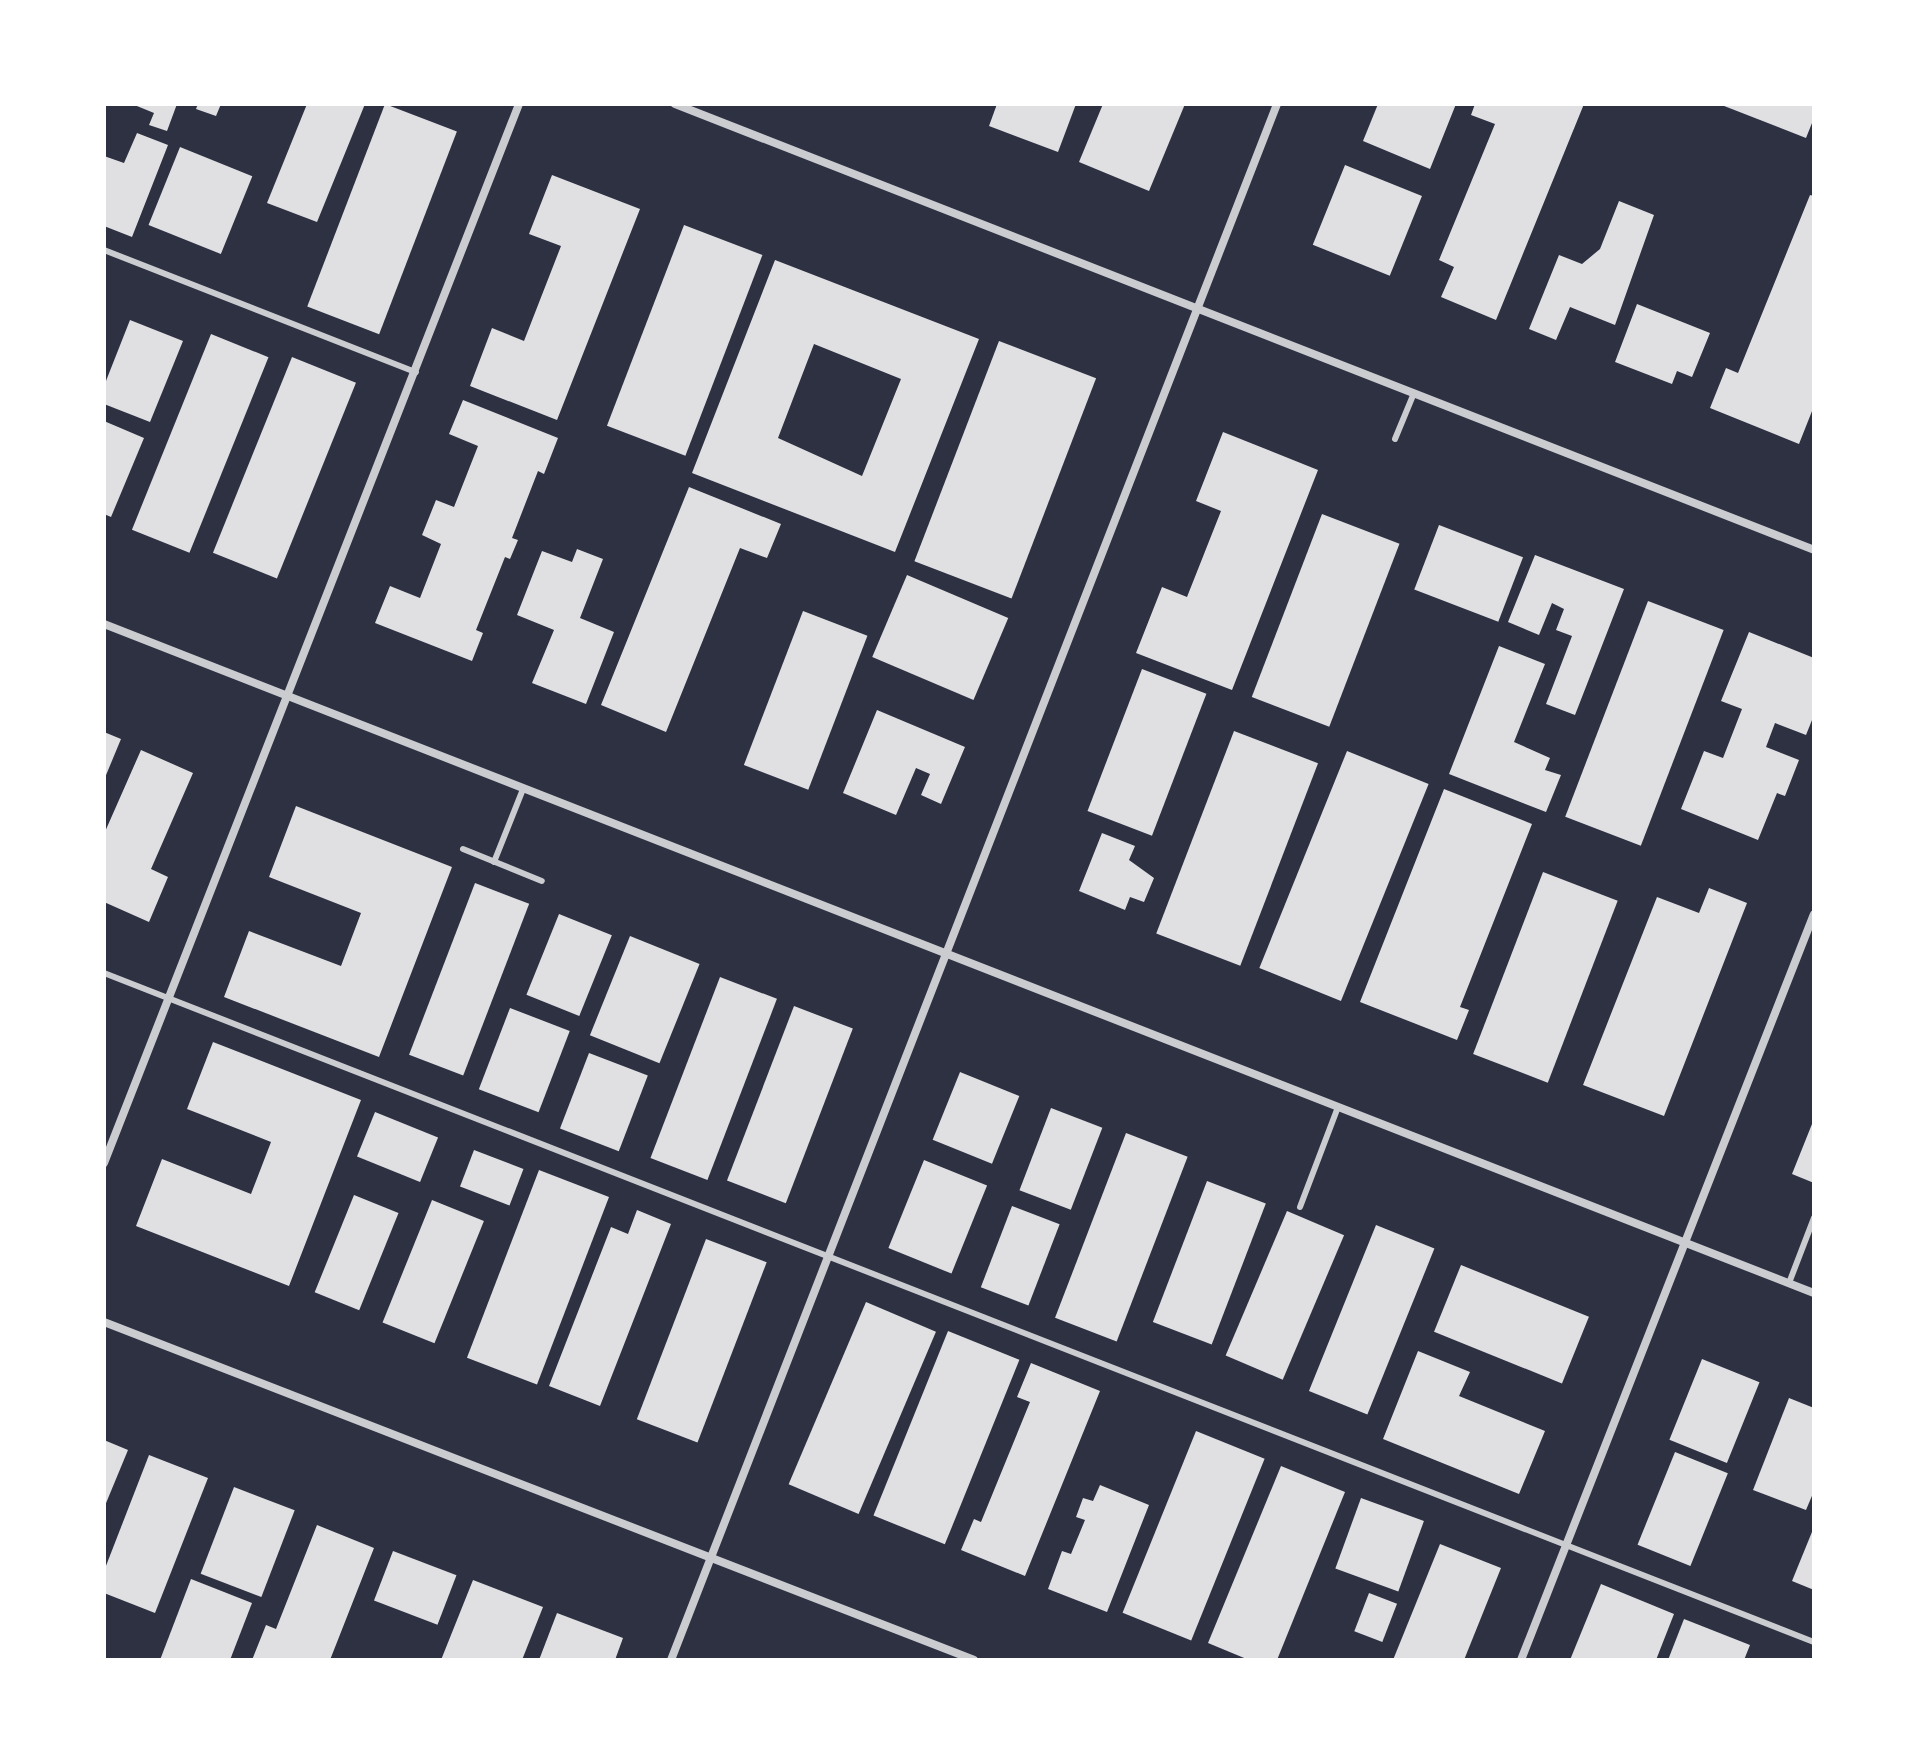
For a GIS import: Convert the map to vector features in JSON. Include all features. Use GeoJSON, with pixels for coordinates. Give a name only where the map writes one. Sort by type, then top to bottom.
{"type":"FeatureCollection","features":[{"type":"Feature","properties":{"kind":"street"},"geometry":{"type":"LineString","coordinates":[[104,1163],[291,697],[519,104]]}},
{"type":"Feature","properties":{"kind":"street"},"geometry":{"type":"LineString","coordinates":[[675,104],[1814,550]]}},
{"type":"Feature","properties":{"kind":"street"},"geometry":{"type":"LineString","coordinates":[[671,1660],[1277,104]]}},
{"type":"Feature","properties":{"kind":"street"},"geometry":{"type":"LineString","coordinates":[[104,624],[1814,1293]]}},
{"type":"Feature","properties":{"kind":"street"},"geometry":{"type":"LineString","coordinates":[[1521,1660],[1814,914]]}},
{"type":"Feature","properties":{"kind":"street"},"geometry":{"type":"LineString","coordinates":[[104,1322],[974,1660]]}},
{"type":"Feature","properties":{"kind":"lane"},"geometry":{"type":"LineString","coordinates":[[104,250],[416,372]]}},
{"type":"Feature","properties":{"kind":"lane"},"geometry":{"type":"LineString","coordinates":[[1395,439],[1414,393]]}},
{"type":"Feature","properties":{"kind":"lane"},"geometry":{"type":"LineString","coordinates":[[494,862],[523,789]]}},
{"type":"Feature","properties":{"kind":"lane"},"geometry":{"type":"LineString","coordinates":[[463,849],[542,881]]}},
{"type":"Feature","properties":{"kind":"lane"},"geometry":{"type":"LineString","coordinates":[[104,973],[1814,1642]]}},
{"type":"Feature","properties":{"kind":"lane"},"geometry":{"type":"LineString","coordinates":[[1300,1207],[1338,1107]]}},
{"type":"Feature","properties":{"kind":"lane"},"geometry":{"type":"LineString","coordinates":[[1789,1283],[1814,1218]]}},
{"type":"Feature","properties":{"kind":"building"},"geometry":{"type":"Polygon","coordinates":[[[132,104],[177,104],[167,131],[149,125],[154,113],[132,104]]]}},
{"type":"Feature","properties":{"kind":"building"},"geometry":{"type":"Polygon","coordinates":[[[198,104],[221,104],[216,116],[196,109],[198,104]]]}},
{"type":"Feature","properties":{"kind":"building"},"geometry":{"type":"Polygon","coordinates":[[[307,104],[365,104],[317,222],[267,203],[307,104]]]}},
{"type":"Feature","properties":{"kind":"building"},"geometry":{"type":"Polygon","coordinates":[[[385,104],[457,132],[379,334],[307,307],[385,104]]]}},
{"type":"Feature","properties":{"kind":"building"},"geometry":{"type":"Polygon","coordinates":[[[997,104],[1076,104],[1058,152],[989,126],[997,104]]]}},
{"type":"Feature","properties":{"kind":"building"},"geometry":{"type":"Polygon","coordinates":[[[1103,104],[1185,104],[1149,191],[1079,162],[1103,104]]]}},
{"type":"Feature","properties":{"kind":"building"},"geometry":{"type":"Polygon","coordinates":[[[1378,104],[1456,104],[1430,169],[1363,141],[1378,104]]]}},
{"type":"Feature","properties":{"kind":"building"},"geometry":{"type":"Polygon","coordinates":[[[1475,104],[1584,104],[1496,320],[1441,297],[1454,267],[1439,260],[1495,124],[1471,115],[1475,104]]]}},
{"type":"Feature","properties":{"kind":"building"},"geometry":{"type":"Polygon","coordinates":[[[1719,104],[1814,104],[1814,118],[1806,138],[1719,104]]]}},
{"type":"Feature","properties":{"kind":"building"},"geometry":{"type":"Polygon","coordinates":[[[137,133],[168,145],[132,237],[104,226],[104,156],[124,163],[137,133]]]}},
{"type":"Feature","properties":{"kind":"building"},"geometry":{"type":"Polygon","coordinates":[[[180,147],[252,176],[221,254],[149,225],[180,147]]]}},
{"type":"Feature","properties":{"kind":"building"},"geometry":{"type":"Polygon","coordinates":[[[1345,165],[1422,196],[1390,276],[1313,245],[1345,165]]]}},
{"type":"Feature","properties":{"kind":"building"},"geometry":{"type":"Polygon","coordinates":[[[552,175],[640,209],[557,420],[470,386],[492,328],[524,341],[561,246],[529,234],[552,175]]]}},
{"type":"Feature","properties":{"kind":"building"},"geometry":{"type":"Polygon","coordinates":[[[1810,195],[1814,196],[1814,406],[1799,444],[1710,408],[1726,368],[1738,373],[1810,195]]]}},
{"type":"Feature","properties":{"kind":"building"},"geometry":{"type":"Polygon","coordinates":[[[1619,201],[1654,215],[1615,325],[1570,307],[1556,340],[1529,329],[1559,255],[1582,264],[1600,249],[1619,201]]]}},
{"type":"Feature","properties":{"kind":"building"},"geometry":{"type":"Polygon","coordinates":[[[684,225],[762,255],[685,456],[607,426],[684,225]]]}},
{"type":"Feature","properties":{"kind":"building"},"geometry":{"type":"Polygon","coordinates":[[[775,260],[979,339],[895,552],[692,473],[775,260]],[[814,344],[778,438],[862,476],[901,379],[814,344]]]}},
{"type":"Feature","properties":{"kind":"building"},"geometry":{"type":"Polygon","coordinates":[[[1637,304],[1710,333],[1692,377],[1677,371],[1672,384],[1615,362],[1637,304]]]}},
{"type":"Feature","properties":{"kind":"building"},"geometry":{"type":"Polygon","coordinates":[[[130,320],[183,341],[150,422],[104,404],[104,386],[130,320]]]}},
{"type":"Feature","properties":{"kind":"building"},"geometry":{"type":"Polygon","coordinates":[[[211,334],[268,357],[189,553],[132,530],[211,334]]]}},
{"type":"Feature","properties":{"kind":"building"},"geometry":{"type":"Polygon","coordinates":[[[999,341],[1096,378],[1012,599],[914,561],[999,341]]]}},
{"type":"Feature","properties":{"kind":"building"},"geometry":{"type":"Polygon","coordinates":[[[292,357],[356,383],[277,578],[213,553],[292,357]]]}},
{"type":"Feature","properties":{"kind":"building"},"geometry":{"type":"Polygon","coordinates":[[[463,400],[558,438],[544,474],[538,471],[512,538],[518,540],[510,559],[505,557],[476,630],[483,633],[472,661],[375,623],[390,586],[420,598],[441,544],[422,535],[436,500],[454,507],[478,446],[449,434],[463,400]]]}},
{"type":"Feature","properties":{"kind":"building"},"geometry":{"type":"Polygon","coordinates":[[[104,421],[144,438],[111,517],[104,514],[104,421]]]}},
{"type":"Feature","properties":{"kind":"building"},"geometry":{"type":"Polygon","coordinates":[[[1223,432],[1318,470],[1232,690],[1136,653],[1162,587],[1187,597],[1221,511],[1196,501],[1223,432]]]}},
{"type":"Feature","properties":{"kind":"building"},"geometry":{"type":"Polygon","coordinates":[[[689,487],[781,524],[767,558],[740,548],[666,732],[601,705],[689,487]]]}},
{"type":"Feature","properties":{"kind":"building"},"geometry":{"type":"Polygon","coordinates":[[[1322,514],[1399,544],[1329,727],[1252,697],[1322,514]]]}},
{"type":"Feature","properties":{"kind":"building"},"geometry":{"type":"Polygon","coordinates":[[[1439,525],[1523,557],[1498,622],[1414,589],[1439,525]]]}},
{"type":"Feature","properties":{"kind":"building"},"geometry":{"type":"Polygon","coordinates":[[[577,549],[603,559],[580,618],[614,632],[586,704],[532,683],[554,630],[517,615],[542,551],[572,562],[577,549]]]}},
{"type":"Feature","properties":{"kind":"building"},"geometry":{"type":"Polygon","coordinates":[[[1535,555],[1624,589],[1575,715],[1546,704],[1572,636],[1556,630],[1564,609],[1552,603],[1539,635],[1508,622],[1535,555]]]}},
{"type":"Feature","properties":{"kind":"building"},"geometry":{"type":"Polygon","coordinates":[[[907,575],[1008,618],[973,700],[872,657],[907,575]]]}},
{"type":"Feature","properties":{"kind":"building"},"geometry":{"type":"Polygon","coordinates":[[[1648,601],[1724,630],[1641,846],[1565,817],[1648,601]]]}},
{"type":"Feature","properties":{"kind":"building"},"geometry":{"type":"Polygon","coordinates":[[[803,611],[867,636],[808,790],[744,765],[803,611]]]}},
{"type":"Feature","properties":{"kind":"building"},"geometry":{"type":"Polygon","coordinates":[[[1749,632],[1814,658],[1814,715],[1806,735],[1775,723],[1766,747],[1799,760],[1785,796],[1777,793],[1758,840],[1681,809],[1704,751],[1723,758],[1742,709],[1721,701],[1749,632]]]}},
{"type":"Feature","properties":{"kind":"building"},"geometry":{"type":"Polygon","coordinates":[[[1499,646],[1545,664],[1514,742],[1550,758],[1545,770],[1561,775],[1546,812],[1449,774],[1499,646]]]}},
{"type":"Feature","properties":{"kind":"building"},"geometry":{"type":"Polygon","coordinates":[[[1142,669],[1206,694],[1152,836],[1088,811],[1142,669]]]}},
{"type":"Feature","properties":{"kind":"building"},"geometry":{"type":"Polygon","coordinates":[[[877,710],[965,747],[941,804],[921,795],[930,774],[916,768],[896,815],[843,793],[877,710]]]}},
{"type":"Feature","properties":{"kind":"building"},"geometry":{"type":"Polygon","coordinates":[[[1234,731],[1318,763],[1240,966],[1156,934],[1234,731]]]}},
{"type":"Feature","properties":{"kind":"building"},"geometry":{"type":"Polygon","coordinates":[[[104,732],[121,739],[104,780],[104,732]]]}},
{"type":"Feature","properties":{"kind":"building"},"geometry":{"type":"Polygon","coordinates":[[[141,750],[193,773],[151,869],[168,877],[149,922],[104,902],[104,834],[141,750]]]}},
{"type":"Feature","properties":{"kind":"building"},"geometry":{"type":"Polygon","coordinates":[[[1347,751],[1429,784],[1341,1001],[1259,968],[1347,751]]]}},
{"type":"Feature","properties":{"kind":"building"},"geometry":{"type":"Polygon","coordinates":[[[1444,789],[1532,824],[1460,1007],[1469,1010],[1457,1040],[1360,1002],[1444,789]]]}},
{"type":"Feature","properties":{"kind":"building"},"geometry":{"type":"Polygon","coordinates":[[[296,806],[452,867],[379,1057],[224,997],[249,931],[341,966],[361,913],[269,877],[296,806]]]}},
{"type":"Feature","properties":{"kind":"building"},"geometry":{"type":"Polygon","coordinates":[[[1102,833],[1135,846],[1129,860],[1154,878],[1144,902],[1130,897],[1125,910],[1079,891],[1102,833]]]}},
{"type":"Feature","properties":{"kind":"building"},"geometry":{"type":"Polygon","coordinates":[[[1543,872],[1618,901],[1548,1083],[1473,1054],[1543,872]]]}},
{"type":"Feature","properties":{"kind":"building"},"geometry":{"type":"Polygon","coordinates":[[[475,883],[529,904],[463,1076],[409,1055],[475,883]]]}},
{"type":"Feature","properties":{"kind":"building"},"geometry":{"type":"Polygon","coordinates":[[[1709,888],[1747,903],[1664,1116],[1583,1085],[1657,897],[1699,913],[1709,888]]]}},
{"type":"Feature","properties":{"kind":"building"},"geometry":{"type":"Polygon","coordinates":[[[559,914],[612,935],[579,1016],[526,995],[559,914]]]}},
{"type":"Feature","properties":{"kind":"building"},"geometry":{"type":"Polygon","coordinates":[[[630,936],[700,964],[659,1063],[590,1035],[630,936]]]}},
{"type":"Feature","properties":{"kind":"building"},"geometry":{"type":"Polygon","coordinates":[[[720,977],[777,999],[707,1180],[650,1158],[720,977]]]}},
{"type":"Feature","properties":{"kind":"building"},"geometry":{"type":"Polygon","coordinates":[[[794,1006],[853,1029],[786,1203],[727,1181],[794,1006]]]}},
{"type":"Feature","properties":{"kind":"building"},"geometry":{"type":"Polygon","coordinates":[[[510,1008],[570,1031],[539,1112],[479,1089],[510,1008]]]}},
{"type":"Feature","properties":{"kind":"building"},"geometry":{"type":"Polygon","coordinates":[[[213,1042],[361,1100],[289,1286],[136,1226],[162,1159],[251,1194],[271,1142],[187,1109],[213,1042]]]}},
{"type":"Feature","properties":{"kind":"building"},"geometry":{"type":"Polygon","coordinates":[[[589,1053],[648,1076],[619,1151],[560,1129],[589,1053]]]}},
{"type":"Feature","properties":{"kind":"building"},"geometry":{"type":"Polygon","coordinates":[[[960,1072],[1019,1096],[992,1164],[933,1140],[960,1072]]]}},
{"type":"Feature","properties":{"kind":"building"},"geometry":{"type":"Polygon","coordinates":[[[1051,1108],[1102,1128],[1071,1210],[1019,1190],[1051,1108]]]}},
{"type":"Feature","properties":{"kind":"building"},"geometry":{"type":"Polygon","coordinates":[[[375,1112],[438,1137],[420,1182],[357,1157],[375,1112]]]}},
{"type":"Feature","properties":{"kind":"building"},"geometry":{"type":"Polygon","coordinates":[[[1814,1119],[1814,1183],[1792,1174],[1814,1119]]]}},
{"type":"Feature","properties":{"kind":"building"},"geometry":{"type":"Polygon","coordinates":[[[1126,1133],[1188,1157],[1117,1342],[1055,1318],[1126,1133]]]}},
{"type":"Feature","properties":{"kind":"building"},"geometry":{"type":"Polygon","coordinates":[[[474,1150],[523,1169],[510,1205],[460,1186],[474,1150]]]}},
{"type":"Feature","properties":{"kind":"building"},"geometry":{"type":"Polygon","coordinates":[[[924,1160],[987,1185],[951,1274],[888,1248],[924,1160]]]}},
{"type":"Feature","properties":{"kind":"building"},"geometry":{"type":"Polygon","coordinates":[[[539,1170],[609,1197],[537,1385],[467,1358],[539,1170]]]}},
{"type":"Feature","properties":{"kind":"building"},"geometry":{"type":"Polygon","coordinates":[[[1207,1181],[1266,1204],[1212,1345],[1153,1322],[1207,1181]]]}},
{"type":"Feature","properties":{"kind":"building"},"geometry":{"type":"Polygon","coordinates":[[[354,1195],[399,1213],[359,1310],[315,1292],[354,1195]]]}},
{"type":"Feature","properties":{"kind":"building"},"geometry":{"type":"Polygon","coordinates":[[[432,1200],[484,1221],[434,1343],[383,1322],[432,1200]]]}},
{"type":"Feature","properties":{"kind":"building"},"geometry":{"type":"Polygon","coordinates":[[[1012,1206],[1060,1224],[1028,1305],[981,1287],[1012,1206]]]}},
{"type":"Feature","properties":{"kind":"building"},"geometry":{"type":"Polygon","coordinates":[[[637,1210],[671,1224],[600,1406],[549,1386],[611,1227],[628,1234],[637,1210]]]}},
{"type":"Feature","properties":{"kind":"building"},"geometry":{"type":"Polygon","coordinates":[[[1287,1211],[1344,1235],[1283,1380],[1226,1356],[1287,1211]]]}},
{"type":"Feature","properties":{"kind":"building"},"geometry":{"type":"Polygon","coordinates":[[[1376,1225],[1434,1249],[1367,1415],[1309,1391],[1376,1225]]]}},
{"type":"Feature","properties":{"kind":"building"},"geometry":{"type":"Polygon","coordinates":[[[706,1239],[767,1262],[698,1442],[637,1419],[706,1239]]]}},
{"type":"Feature","properties":{"kind":"building"},"geometry":{"type":"Polygon","coordinates":[[[1461,1265],[1589,1317],[1562,1383],[1434,1332],[1461,1265]]]}},
{"type":"Feature","properties":{"kind":"building"},"geometry":{"type":"Polygon","coordinates":[[[866,1302],[936,1332],[859,1514],[789,1484],[866,1302]]]}},
{"type":"Feature","properties":{"kind":"building"},"geometry":{"type":"Polygon","coordinates":[[[948,1331],[1019,1360],[945,1544],[873,1516],[948,1331]]]}},
{"type":"Feature","properties":{"kind":"building"},"geometry":{"type":"Polygon","coordinates":[[[1418,1351],[1470,1372],[1459,1396],[1545,1431],[1519,1494],[1383,1439],[1418,1351]]]}},
{"type":"Feature","properties":{"kind":"building"},"geometry":{"type":"Polygon","coordinates":[[[1702,1359],[1759,1382],[1727,1463],[1669,1440],[1702,1359]]]}},
{"type":"Feature","properties":{"kind":"building"},"geometry":{"type":"Polygon","coordinates":[[[1031,1363],[1100,1391],[1025,1576],[961,1550],[974,1519],[981,1522],[1030,1402],[1017,1397],[1031,1363]]]}},
{"type":"Feature","properties":{"kind":"building"},"geometry":{"type":"Polygon","coordinates":[[[1789,1398],[1814,1408],[1814,1491],[1806,1510],[1753,1490],[1789,1398]]]}},
{"type":"Feature","properties":{"kind":"building"},"geometry":{"type":"Polygon","coordinates":[[[1196,1431],[1265,1459],[1191,1640],[1123,1613],[1196,1431]]]}},
{"type":"Feature","properties":{"kind":"building"},"geometry":{"type":"Polygon","coordinates":[[[104,1440],[128,1450],[104,1508],[104,1440]]]}},
{"type":"Feature","properties":{"kind":"building"},"geometry":{"type":"Polygon","coordinates":[[[1675,1452],[1728,1473],[1690,1566],[1638,1545],[1675,1452]]]}},
{"type":"Feature","properties":{"kind":"building"},"geometry":{"type":"Polygon","coordinates":[[[149,1455],[208,1478],[155,1613],[104,1593],[104,1571],[149,1455]]]}},
{"type":"Feature","properties":{"kind":"building"},"geometry":{"type":"Polygon","coordinates":[[[1281,1466],[1345,1492],[1277,1660],[1249,1660],[1208,1643],[1281,1466]]]}},
{"type":"Feature","properties":{"kind":"building"},"geometry":{"type":"Polygon","coordinates":[[[1100,1485],[1149,1505],[1107,1612],[1048,1589],[1062,1551],[1071,1554],[1085,1520],[1076,1517],[1083,1498],[1093,1501],[1100,1485]]]}},
{"type":"Feature","properties":{"kind":"building"},"geometry":{"type":"Polygon","coordinates":[[[234,1487],[295,1510],[261,1597],[201,1574],[234,1487]]]}},
{"type":"Feature","properties":{"kind":"building"},"geometry":{"type":"Polygon","coordinates":[[[1361,1498],[1424,1521],[1398,1591],[1335,1568],[1361,1498]]]}},
{"type":"Feature","properties":{"kind":"building"},"geometry":{"type":"Polygon","coordinates":[[[317,1525],[374,1548],[330,1660],[252,1660],[266,1625],[276,1629],[317,1525]]]}},
{"type":"Feature","properties":{"kind":"building"},"geometry":{"type":"Polygon","coordinates":[[[1814,1527],[1814,1590],[1792,1581],[1814,1527]]]}},
{"type":"Feature","properties":{"kind":"building"},"geometry":{"type":"Polygon","coordinates":[[[1440,1544],[1501,1568],[1464,1660],[1393,1660],[1440,1544]]]}},
{"type":"Feature","properties":{"kind":"building"},"geometry":{"type":"Polygon","coordinates":[[[393,1551],[456,1575],[437,1625],[374,1600],[393,1551]]]}},
{"type":"Feature","properties":{"kind":"building"},"geometry":{"type":"Polygon","coordinates":[[[191,1579],[252,1603],[230,1660],[160,1660],[191,1579]]]}},
{"type":"Feature","properties":{"kind":"building"},"geometry":{"type":"Polygon","coordinates":[[[473,1580],[543,1607],[522,1660],[441,1660],[473,1580]]]}},
{"type":"Feature","properties":{"kind":"building"},"geometry":{"type":"Polygon","coordinates":[[[1601,1584],[1674,1614],[1656,1660],[1570,1660],[1601,1584]]]}},
{"type":"Feature","properties":{"kind":"building"},"geometry":{"type":"Polygon","coordinates":[[[1369,1593],[1397,1604],[1382,1642],[1354,1631],[1369,1593]]]}},
{"type":"Feature","properties":{"kind":"building"},"geometry":{"type":"Polygon","coordinates":[[[557,1613],[623,1638],[615,1660],[539,1660],[557,1613]]]}},
{"type":"Feature","properties":{"kind":"building"},"geometry":{"type":"Polygon","coordinates":[[[1684,1619],[1750,1645],[1744,1660],[1668,1660],[1684,1619]]]}}]}
